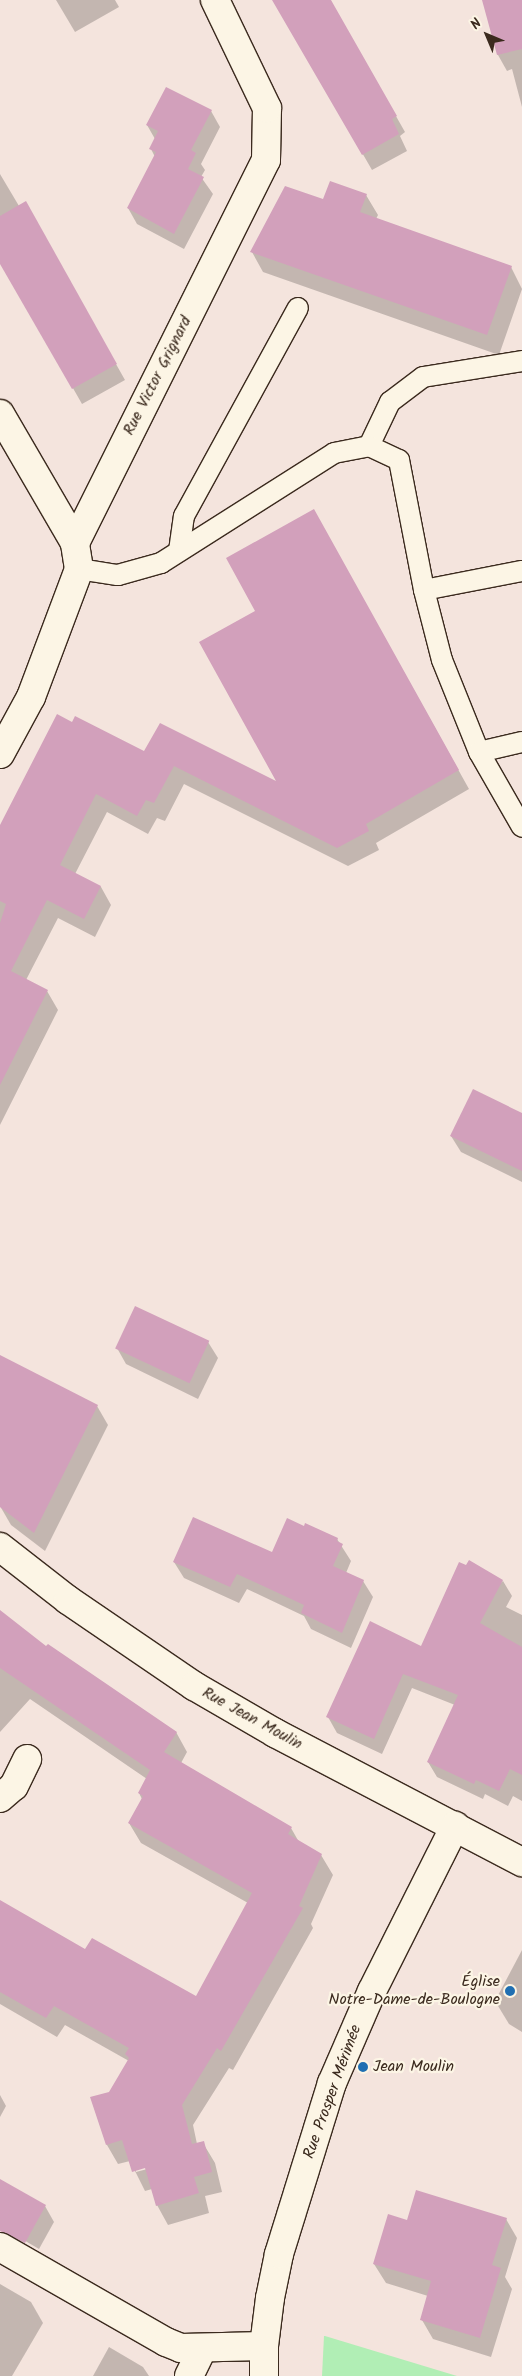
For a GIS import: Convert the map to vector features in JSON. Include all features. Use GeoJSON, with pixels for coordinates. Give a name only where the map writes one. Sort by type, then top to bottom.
{"type":"FeatureCollection","features":[{"type":"Feature","properties":{"kind":"street","name":"Rue Victor Grignard"},"geometry":{"type":"LineString","coordinates":[[0,754],[31,697],[77,556],[266,160],[267,108],[214,0]]}},
{"type":"Feature","properties":{"kind":"street"},"geometry":{"type":"LineString","coordinates":[[0,414],[77,556]]}},
{"type":"Feature","properties":{"kind":"street","name":"Rue Jean Moulin"},"geometry":{"type":"LineString","coordinates":[[0,1547],[68,1600],[194,1686],[275,1733],[522,1862]]}},
{"type":"Feature","properties":{"kind":"street"},"geometry":{"type":"LineString","coordinates":[[0,1798],[14,1786],[27,1759]]}},
{"type":"Feature","properties":{"kind":"street","name":"Rue Prosper Mérimée"},"geometry":{"type":"LineString","coordinates":[[264,2376],[264,2346],[270,2298],[279,2254],[332,2083],[372,1991],[455,1826]]}},
{"type":"Feature","properties":{"kind":"street"},"geometry":{"type":"LineString","coordinates":[[0,2247],[166,2342],[181,2348],[202,2349],[264,2346]]}},
{"type":"Feature","properties":{"kind":"street"},"geometry":{"type":"LineString","coordinates":[[189,2376],[202,2349]]}},
{"type":"Feature","properties":{"kind":"lane"},"geometry":{"type":"LineString","coordinates":[[179,551],[184,516],[298,308]]}},
{"type":"Feature","properties":{"kind":"lane"},"geometry":{"type":"LineString","coordinates":[[369,446],[390,402],[423,377],[522,361]]}},
{"type":"Feature","properties":{"kind":"lane"},"geometry":{"type":"LineString","coordinates":[[77,556],[118,575],[161,563],[334,453],[369,446],[399,460],[424,590],[442,660],[478,752],[522,827]]}},
{"type":"Feature","properties":{"kind":"lane"},"geometry":{"type":"LineString","coordinates":[[424,590],[522,571]]}},
{"type":"Feature","properties":{"kind":"lane"},"geometry":{"type":"LineString","coordinates":[[478,752],[522,742]]}},
{"type":"Feature","properties":{"kind":"green space"},"geometry":{"type":"Polygon","coordinates":[[[325,2336],[457,2376],[322,2376],[325,2336]]]}},
{"type":"Feature","properties":{"kind":"building"},"geometry":{"type":"Polygon","coordinates":[[[272,0],[331,0],[397,116],[392,119],[399,134],[362,155],[272,0]]]}},
{"type":"Feature","properties":{"kind":"building"},"geometry":{"type":"Polygon","coordinates":[[[482,0],[522,0],[522,49],[497,55],[482,0]]]}},
{"type":"Feature","properties":{"kind":"building"},"geometry":{"type":"Polygon","coordinates":[[[166,87],[212,110],[191,150],[196,153],[188,169],[204,177],[174,234],[127,208],[156,152],[149,149],[158,131],[146,125],[166,87]]]}},
{"type":"Feature","properties":{"kind":"building"},"geometry":{"type":"Polygon","coordinates":[[[330,181],[367,194],[360,212],[512,266],[487,335],[250,252],[285,186],[323,199],[330,181]]]}},
{"type":"Feature","properties":{"kind":"building"},"geometry":{"type":"Polygon","coordinates":[[[26,201],[117,364],[72,389],[0,264],[0,216],[26,201]]]}},
{"type":"Feature","properties":{"kind":"building"},"geometry":{"type":"Polygon","coordinates":[[[314,509],[459,770],[366,824],[369,831],[337,848],[174,766],[154,803],[146,800],[137,816],[96,794],[60,865],[101,886],[84,919],[47,900],[11,971],[48,990],[0,1085],[0,923],[6,904],[0,901],[0,825],[57,714],[72,722],[75,716],[144,751],[160,723],[276,781],[199,642],[255,611],[226,558],[314,509]]]}},
{"type":"Feature","properties":{"kind":"building"},"geometry":{"type":"Polygon","coordinates":[[[473,1089],[522,1113],[522,1171],[450,1136],[473,1089]]]}},
{"type":"Feature","properties":{"kind":"building"},"geometry":{"type":"Polygon","coordinates":[[[135,1306],[209,1341],[189,1383],[115,1349],[135,1306]]]}},
{"type":"Feature","properties":{"kind":"building"},"geometry":{"type":"Polygon","coordinates":[[[0,1355],[98,1405],[34,1533],[0,1507],[0,1355]]]}},
{"type":"Feature","properties":{"kind":"building"},"geometry":{"type":"Polygon","coordinates":[[[193,1517],[272,1552],[287,1518],[304,1526],[305,1523],[338,1538],[337,1541],[343,1544],[333,1566],[364,1580],[342,1633],[301,1613],[304,1605],[237,1574],[230,1587],[173,1562],[193,1517]]]}},
{"type":"Feature","properties":{"kind":"building"},"geometry":{"type":"Polygon","coordinates":[[[469,1560],[503,1580],[480,1623],[522,1647],[522,1775],[510,1769],[499,1791],[476,1780],[474,1784],[427,1762],[458,1695],[403,1674],[374,1739],[326,1717],[370,1621],[421,1646],[459,1562],[466,1565],[469,1560]]]}},
{"type":"Feature","properties":{"kind":"building"},"geometry":{"type":"Polygon","coordinates":[[[0,1610],[46,1646],[48,1644],[177,1732],[164,1752],[292,1827],[288,1834],[322,1854],[299,1906],[303,1908],[221,2051],[217,2048],[182,2105],[192,2144],[204,2141],[212,2172],[194,2177],[199,2193],[156,2206],[145,2168],[132,2172],[122,2140],[106,2145],[90,2097],[109,2092],[129,2058],[125,2054],[129,2048],[54,2006],[46,2018],[0,1992],[0,1900],[85,1949],[92,1938],[196,1996],[252,1893],[128,1823],[143,1796],[138,1793],[150,1770],[0,1668],[0,1610]]]}},
{"type":"Feature","properties":{"kind":"building"},"geometry":{"type":"Polygon","coordinates":[[[0,2179],[46,2205],[25,2243],[0,2231],[0,2179]]]}},
{"type":"Feature","properties":{"kind":"building"},"geometry":{"type":"Polygon","coordinates":[[[416,2190],[507,2218],[492,2265],[501,2268],[480,2338],[420,2320],[431,2281],[373,2264],[388,2214],[407,2220],[416,2190]]]}},
{"type":"Feature","properties":{"kind":"place","name":"Église Notre-Dame-de-Boulogne"},"geometry":{"type":"Point","coordinates":[510,1991]}},
{"type":"Feature","properties":{"kind":"place","name":"Jean Moulin"},"geometry":{"type":"Point","coordinates":[363,2067]}}]}
